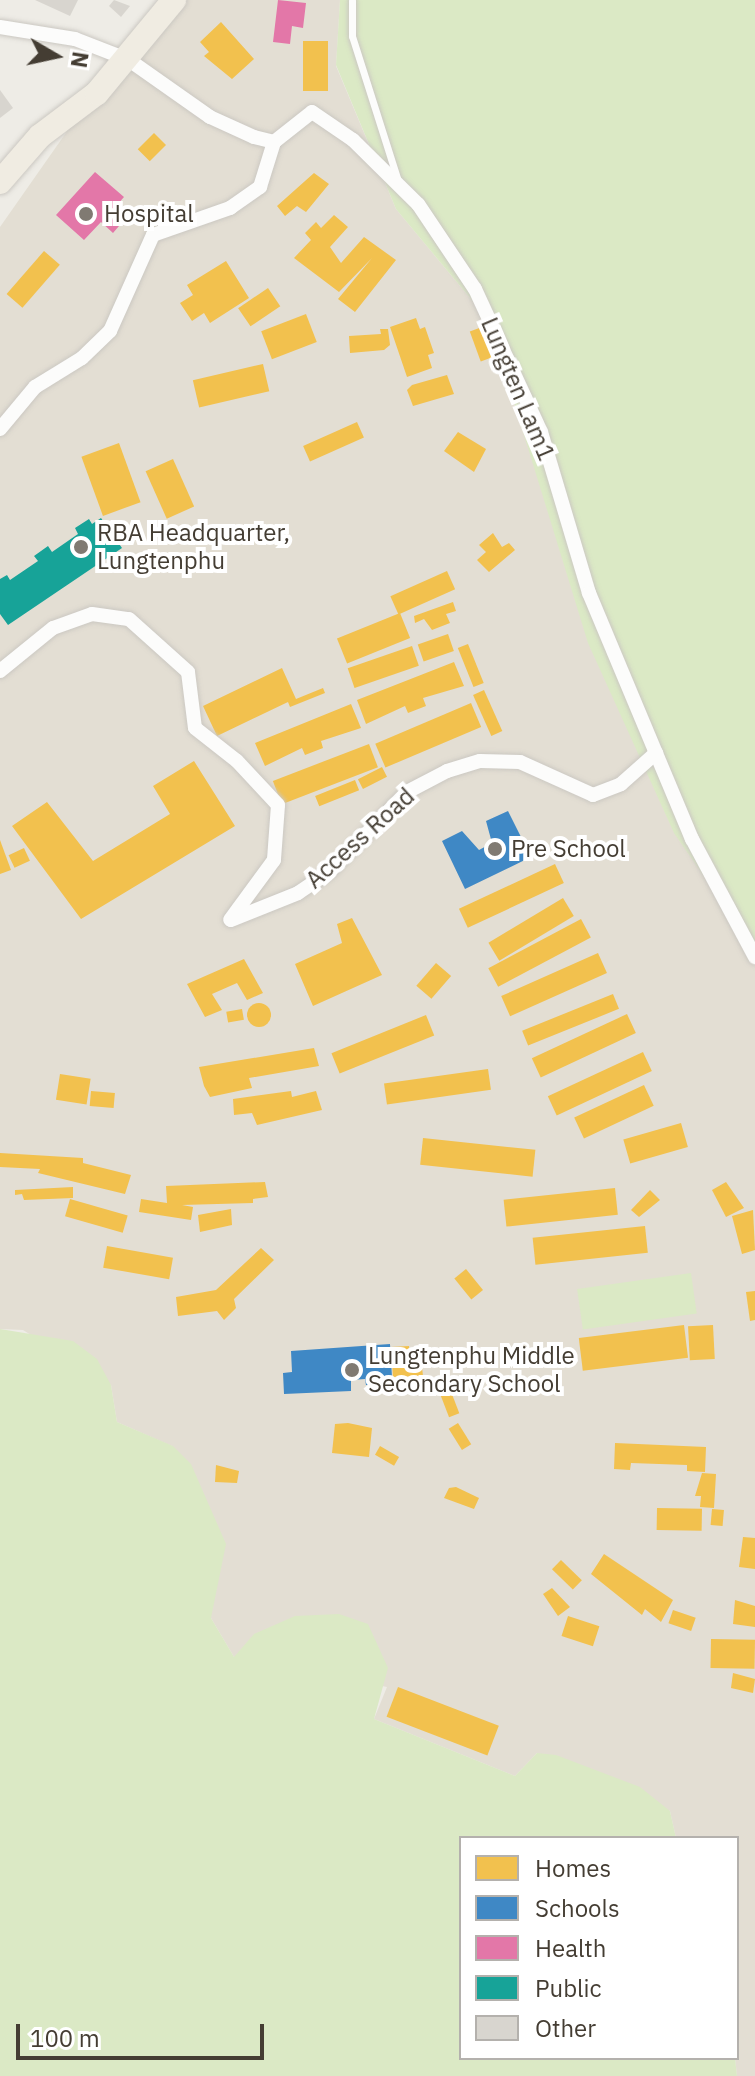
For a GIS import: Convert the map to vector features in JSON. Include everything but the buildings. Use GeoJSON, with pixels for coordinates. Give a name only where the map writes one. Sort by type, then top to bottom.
{"type":"FeatureCollection","features":[{"type":"Feature","properties":{"kind":"main road"},"geometry":{"type":"LineString","coordinates":[[0,182],[40,136],[97,93],[129,60],[174,0]]}},
{"type":"Feature","properties":{"kind":"street"},"geometry":{"type":"LineString","coordinates":[[0,27],[75,39],[129,60],[210,117],[274,142],[260,187],[230,208],[153,235],[110,331],[82,358],[35,387],[0,429]]}},
{"type":"Feature","properties":{"kind":"street","name":"Lungten Lam1"},"geometry":{"type":"LineString","coordinates":[[274,142],[312,112],[353,140],[400,186],[475,289],[541,432],[589,593],[692,839],[755,957]]}},
{"type":"Feature","properties":{"kind":"street","name":"Access Road"},"geometry":{"type":"LineString","coordinates":[[0,671],[53,628],[92,614],[129,619],[188,672],[195,728],[237,761],[278,805],[274,860],[230,920],[298,893],[329,872],[407,792],[447,771],[480,761],[520,762],[593,795],[621,784],[656,753]]}},
{"type":"Feature","properties":{"kind":"lane"},"geometry":{"type":"LineString","coordinates":[[352,2],[352,36],[400,186]]}},
{"type":"Feature","properties":{"kind":"shaded area"},"geometry":{"type":"Polygon","coordinates":[[[159,0],[340,0],[336,66],[396,209],[475,304],[755,951],[755,2076],[737,2076],[735,2060],[739,2060],[739,1836],[676,1836],[670,1811],[537,1753],[515,1776],[374,1719],[387,1687],[234,1657],[211,1618],[172,1446],[117,1422],[111,1385],[23,1330],[0,1329],[0,227],[159,0]]]}},
{"type":"Feature","properties":{"kind":"green space"},"geometry":{"type":"Polygon","coordinates":[[[340,0],[755,0],[755,951],[674,833],[588,643],[504,370],[475,304],[396,209],[336,65],[340,0]]]}},
{"type":"Feature","properties":{"kind":"green space"},"geometry":{"type":"Polygon","coordinates":[[[691,1273],[697,1314],[583,1330],[577,1289],[691,1273]]]}},
{"type":"Feature","properties":{"kind":"green space"},"geometry":{"type":"Polygon","coordinates":[[[0,1329],[73,1341],[97,1359],[111,1385],[117,1422],[173,1446],[191,1464],[226,1544],[211,1618],[234,1657],[254,1634],[295,1616],[339,1614],[368,1624],[388,1668],[374,1719],[515,1776],[537,1753],[556,1755],[640,1787],[670,1811],[676,1836],[459,1836],[459,2060],[735,2060],[737,2076],[0,2076],[0,1329]]]}},
{"type":"Feature","properties":{"kind":"place","name":"Hospital"},"geometry":{"type":"Point","coordinates":[86,214]}},
{"type":"Feature","properties":{"kind":"place","name":"RBA Headquarter, Lungtenphu"},"geometry":{"type":"Point","coordinates":[81,547]}},
{"type":"Feature","properties":{"kind":"place","name":"Pre School"},"geometry":{"type":"Point","coordinates":[495,849]}},
{"type":"Feature","properties":{"kind":"place","name":"Lungtenphu Middle Secondary School"},"geometry":{"type":"Point","coordinates":[352,1370]}}]}
